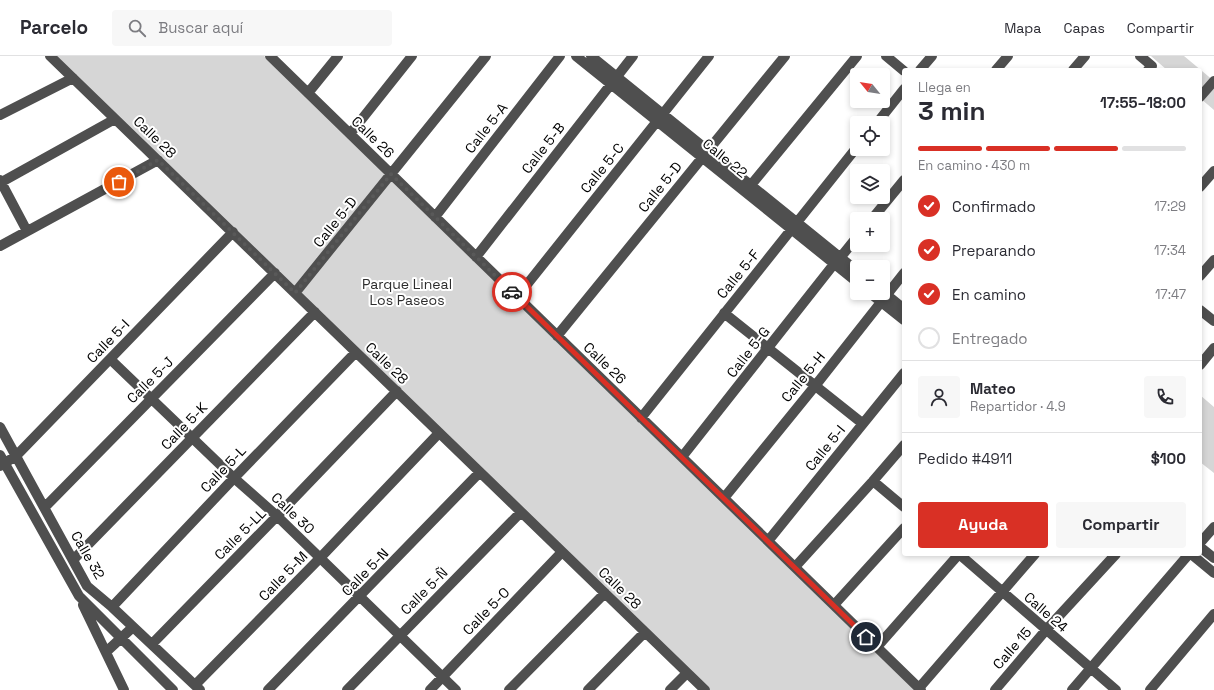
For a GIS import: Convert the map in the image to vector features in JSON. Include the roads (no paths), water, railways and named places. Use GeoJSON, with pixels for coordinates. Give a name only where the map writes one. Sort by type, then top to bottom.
{"type":"FeatureCollection","features":[{"type":"Feature","properties":{"kind":"street","name":"Calle 28"},"geometry":{"type":"LineString","coordinates":[[50,56],[705,690]]}},
{"type":"Feature","properties":{"kind":"street","name":"Calle 26"},"geometry":{"type":"LineString","coordinates":[[270,56],[920,689]]}},
{"type":"Feature","properties":{"kind":"street"},"geometry":{"type":"LineString","coordinates":[[308,93],[338,56]]}},
{"type":"Feature","properties":{"kind":"street"},"geometry":{"type":"LineString","coordinates":[[350,134],[412,56]]}},
{"type":"Feature","properties":{"kind":"street","name":"Calle 5-D"},"geometry":{"type":"LineString","coordinates":[[295,293],[486,56]]}},
{"type":"Feature","properties":{"kind":"street","name":"Calle 5-A"},"geometry":{"type":"LineString","coordinates":[[435,217],[560,56]]}},
{"type":"Feature","properties":{"kind":"street","name":"Calle 22"},"geometry":{"type":"LineString","coordinates":[[576,56],[614,80]]}},
{"type":"Feature","properties":{"kind":"street","name":"Calle 22"},"geometry":{"type":"LineString","coordinates":[[591,56],[614,80],[837,261],[850,275]]}},
{"type":"Feature","properties":{"kind":"street","name":"Calle 5-B"},"geometry":{"type":"LineString","coordinates":[[476,257],[633,56]]}},
{"type":"Feature","properties":{"kind":"street","name":"Calle 5-C"},"geometry":{"type":"LineString","coordinates":[[517,297],[709,56]]}},
{"type":"Feature","properties":{"kind":"street","name":"Calle 5-D"},"geometry":{"type":"LineString","coordinates":[[557,336],[785,56]]}},
{"type":"Feature","properties":{"kind":"street"},"geometry":{"type":"LineString","coordinates":[[751,185],[857,56]]}},
{"type":"Feature","properties":{"kind":"street"},"geometry":{"type":"LineString","coordinates":[[886,56],[902,69]]}},
{"type":"Feature","properties":{"kind":"street"},"geometry":{"type":"LineString","coordinates":[[922,68],[932,56]]}},
{"type":"Feature","properties":{"kind":"street"},"geometry":{"type":"LineString","coordinates":[[998,68],[1008,56]]}},
{"type":"Feature","properties":{"kind":"street"},"geometry":{"type":"LineString","coordinates":[[1075,68],[1085,56]]}},
{"type":"Feature","properties":{"kind":"street"},"geometry":{"type":"LineString","coordinates":[[1140,56],[1150,68]]}},
{"type":"Feature","properties":{"kind":"street"},"geometry":{"type":"LineString","coordinates":[[0,115],[73,78]]}},
{"type":"Feature","properties":{"kind":"street"},"geometry":{"type":"LineString","coordinates":[[1202,95],[1214,81]]}},
{"type":"Feature","properties":{"kind":"street"},"geometry":{"type":"LineString","coordinates":[[882,116],[902,91]]}},
{"type":"Feature","properties":{"kind":"street"},"geometry":{"type":"LineString","coordinates":[[27,231],[0,182],[116,119]]}},
{"type":"Feature","properties":{"kind":"street","name":"Calle 22"},"geometry":{"type":"LineString","coordinates":[[704,154],[751,185],[794,226]]}},
{"type":"Feature","properties":{"kind":"street","name":"Calle 5-F"},"geometry":{"type":"LineString","coordinates":[[641,418],[851,156]]}},
{"type":"Feature","properties":{"kind":"street"},"geometry":{"type":"LineString","coordinates":[[0,246],[158,160]]}},
{"type":"Feature","properties":{"kind":"street"},"geometry":{"type":"LineString","coordinates":[[1202,185],[1214,171]]}},
{"type":"Feature","properties":{"kind":"street"},"geometry":{"type":"LineString","coordinates":[[878,212],[902,182]]}},
{"type":"Feature","properties":{"kind":"street","name":"Calle 5-I"},"geometry":{"type":"LineString","coordinates":[[2,461],[16,456],[233,232]]}},
{"type":"Feature","properties":{"kind":"street","name":"Calle 5-G"},"geometry":{"type":"LineString","coordinates":[[682,457],[850,245]]}},
{"type":"Feature","properties":{"kind":"street"},"geometry":{"type":"LineString","coordinates":[[1202,274],[1214,260]]}},
{"type":"Feature","properties":{"kind":"street","name":"Calle 22"},"geometry":{"type":"LineString","coordinates":[[837,261],[850,268]]}},
{"type":"Feature","properties":{"kind":"street","name":"Calle 5-J"},"geometry":{"type":"LineString","coordinates":[[45,507],[275,273]]}},
{"type":"Feature","properties":{"kind":"street","name":"Calle 5-H"},"geometry":{"type":"LineString","coordinates":[[890,288],[902,275]]}},
{"type":"Feature","properties":{"kind":"street","name":"Calle 5-H"},"geometry":{"type":"LineString","coordinates":[[724,498],[815,386],[880,300]]}},
{"type":"Feature","properties":{"kind":"street"},"geometry":{"type":"LineString","coordinates":[[886,300],[902,318]]}},
{"type":"Feature","properties":{"kind":"street"},"geometry":{"type":"LineString","coordinates":[[889,300],[902,308]]}},
{"type":"Feature","properties":{"kind":"street","name":"Calle 5-K"},"geometry":{"type":"LineString","coordinates":[[74,559],[315,312]]}},
{"type":"Feature","properties":{"kind":"street"},"geometry":{"type":"LineString","coordinates":[[1202,312],[1214,321]]}},
{"type":"Feature","properties":{"kind":"street"},"geometry":{"type":"LineString","coordinates":[[724,313],[862,423]]}},
{"type":"Feature","properties":{"kind":"street"},"geometry":{"type":"LineString","coordinates":[[1202,363],[1214,348]]}},
{"type":"Feature","properties":{"kind":"street","name":"Calle 5-L"},"geometry":{"type":"LineString","coordinates":[[112,606],[356,352]]}},
{"type":"Feature","properties":{"kind":"street","name":"Calle 30"},"geometry":{"type":"LineString","coordinates":[[110,359],[234,478],[277,516],[456,690]]}},
{"type":"Feature","properties":{"kind":"street","name":"Calle 5-I"},"geometry":{"type":"LineString","coordinates":[[768,541],[902,375]]}},
{"type":"Feature","properties":{"kind":"street","name":"Calle 5-LL"},"geometry":{"type":"LineString","coordinates":[[152,644],[397,391]]}},
{"type":"Feature","properties":{"kind":"street","name":"Calle 32"},"geometry":{"type":"LineString","coordinates":[[0,427],[88,586],[112,606],[198,688]]}},
{"type":"Feature","properties":{"kind":"street","name":"Calle 5-M"},"geometry":{"type":"LineString","coordinates":[[198,688],[439,433]]}},
{"type":"Feature","properties":{"kind":"street"},"geometry":{"type":"LineString","coordinates":[[795,567],[902,447]]}},
{"type":"Feature","properties":{"kind":"street","name":"Calle 32"},"geometry":{"type":"LineString","coordinates":[[2,461],[79,596],[174,690]]}},
{"type":"Feature","properties":{"kind":"street","name":"Calle 5-N"},"geometry":{"type":"LineString","coordinates":[[268,690],[480,472]]}},
{"type":"Feature","properties":{"kind":"street"},"geometry":{"type":"LineString","coordinates":[[873,481],[902,505]]}},
{"type":"Feature","properties":{"kind":"street","name":"Calle 5-Ñ"},"geometry":{"type":"LineString","coordinates":[[347,690],[521,512]]}},
{"type":"Feature","properties":{"kind":"street"},"geometry":{"type":"LineString","coordinates":[[1202,541],[1214,527]]}},
{"type":"Feature","properties":{"kind":"street"},"geometry":{"type":"LineString","coordinates":[[834,605],[902,530]]}},
{"type":"Feature","properties":{"kind":"street"},"geometry":{"type":"LineString","coordinates":[[1202,549],[1214,558]]}},
{"type":"Feature","properties":{"kind":"street","name":"Calle 5-O"},"geometry":{"type":"LineString","coordinates":[[430,690],[562,552]]}},
{"type":"Feature","properties":{"kind":"street"},"geometry":{"type":"LineString","coordinates":[[877,647],[957,556]]}},
{"type":"Feature","properties":{"kind":"street","name":"Calle 24"},"geometry":{"type":"LineString","coordinates":[[961,556],[1116,690]]}},
{"type":"Feature","properties":{"kind":"street"},"geometry":{"type":"LineString","coordinates":[[920,689],[1033,556]]}},
{"type":"Feature","properties":{"kind":"street","name":"Calle 15"},"geometry":{"type":"LineString","coordinates":[[995,690],[1046,630],[1114,556]]}},
{"type":"Feature","properties":{"kind":"street"},"geometry":{"type":"LineString","coordinates":[[1072,690],[1188,556]]}},
{"type":"Feature","properties":{"kind":"street"},"geometry":{"type":"LineString","coordinates":[[1193,556],[1214,573]]}},
{"type":"Feature","properties":{"kind":"street"},"geometry":{"type":"LineString","coordinates":[[88,586],[79,596],[124,690]]}},
{"type":"Feature","properties":{"kind":"street"},"geometry":{"type":"LineString","coordinates":[[509,690],[605,593]]}},
{"type":"Feature","properties":{"kind":"street"},"geometry":{"type":"LineString","coordinates":[[1150,690],[1214,614]]}},
{"type":"Feature","properties":{"kind":"street"},"geometry":{"type":"LineString","coordinates":[[106,652],[133,627]]}},
{"type":"Feature","properties":{"kind":"street"},"geometry":{"type":"LineString","coordinates":[[588,690],[646,632]]}},
{"type":"Feature","properties":{"kind":"street"},"geometry":{"type":"LineString","coordinates":[[670,690],[687,673]]}},
{"type":"Feature","properties":{"kind":"street"},"geometry":{"type":"LineString","coordinates":[[689,690],[697,682]]}},
{"type":"Feature","properties":{"kind":"park label","name":"Parque Lineal Los Paseos"},"geometry":{"type":"Point","coordinates":[407,292]}}]}
